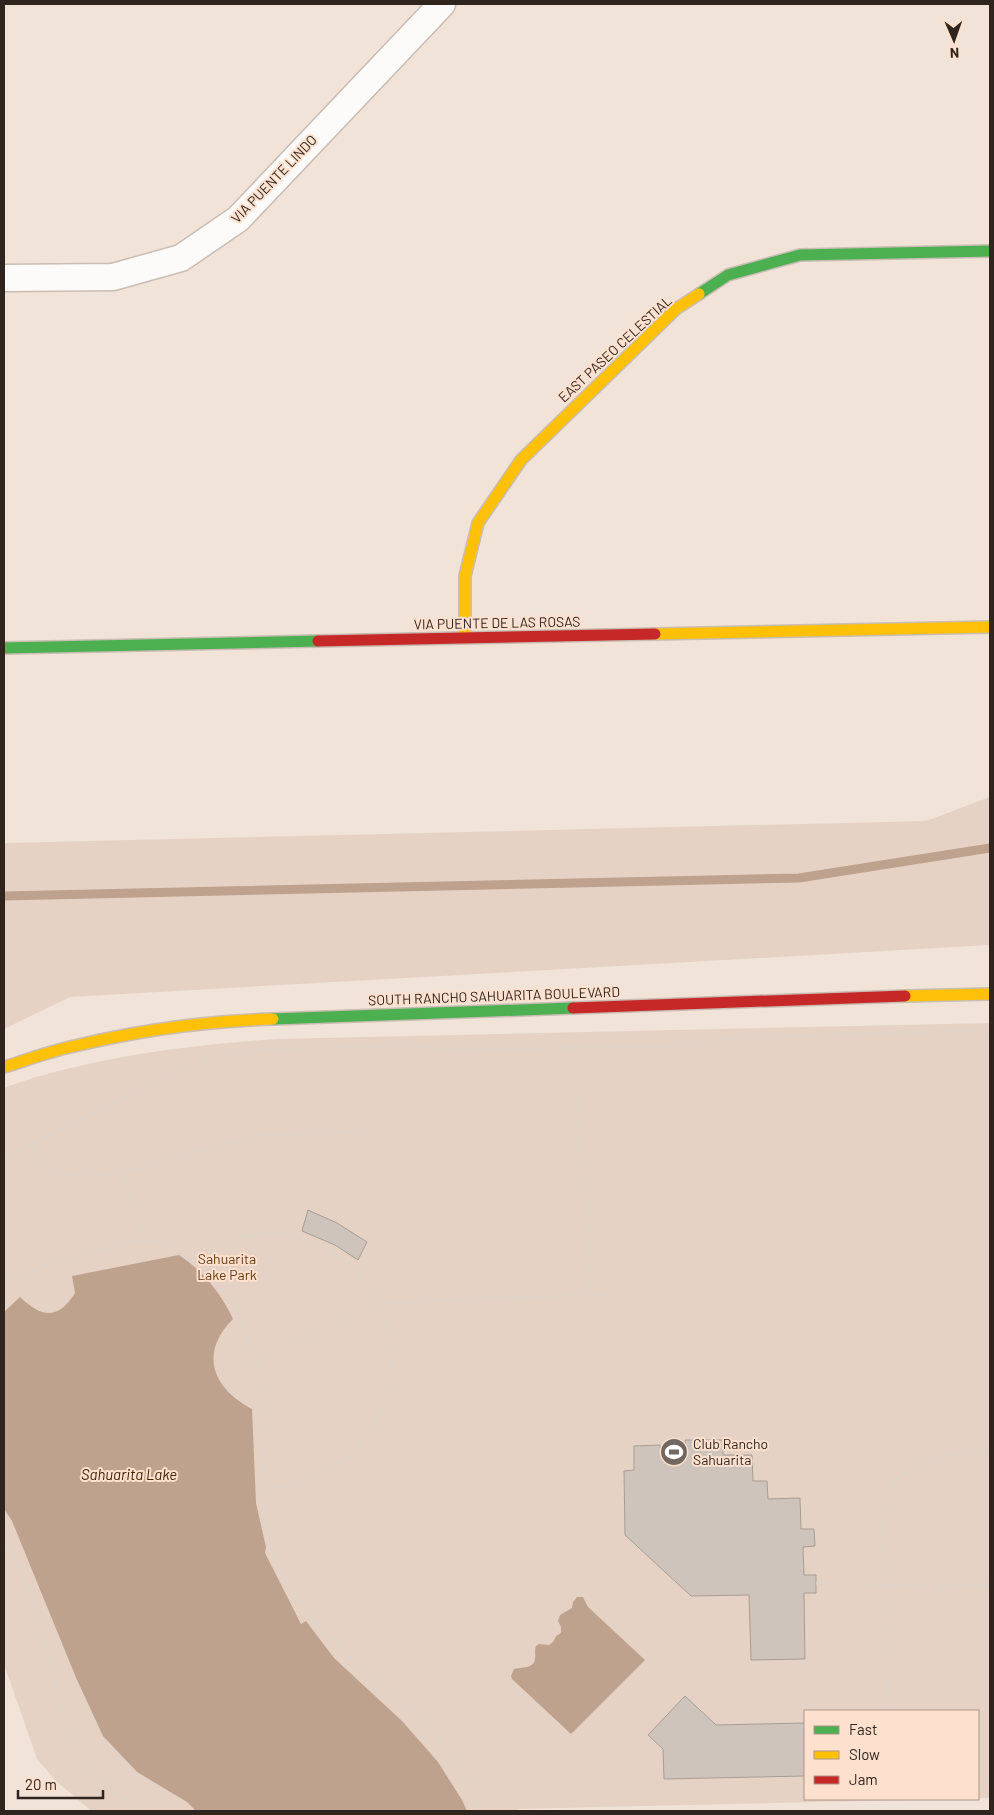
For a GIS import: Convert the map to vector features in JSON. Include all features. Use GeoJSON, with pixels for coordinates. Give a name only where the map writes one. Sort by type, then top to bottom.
{"type":"FeatureCollection","features":[{"type":"Feature","properties":{"kind":"street","name":"VIA PUENTE LINDO"},"geometry":{"type":"LineString","coordinates":[[4,278],[113,277],[182,258],[238,219],[442,4]]}},
{"type":"Feature","properties":{"kind":"street","name":"EAST PASEO CELESTIAL"},"geometry":{"type":"LineString","coordinates":[[465,638],[465,576],[478,523],[521,460],[676,310],[728,275],[800,254],[990,251]]}},
{"type":"Feature","properties":{"kind":"street","name":"VIA PUENTE DE LAS ROSAS"},"geometry":{"type":"LineString","coordinates":[[4,648],[990,627]]}},
{"type":"Feature","properties":{"kind":"street","name":"SOUTH RANCHO SAHUARITA BOULEVARD"},"geometry":{"type":"LineString","coordinates":[[4,1067],[64,1048],[139,1032],[234,1020],[990,994]]}},
{"type":"Feature","properties":{"kind":"path"},"geometry":{"type":"LineString","coordinates":[[4,1156],[30,1146],[202,1061],[242,1051],[414,1045],[445,1051],[693,1044],[722,1038],[969,1031],[990,1037]]}},
{"type":"Feature","properties":{"kind":"path"},"geometry":{"type":"LineString","coordinates":[[578,1091],[581,1173],[587,1202],[590,1295]]}},
{"type":"Feature","properties":{"kind":"path"},"geometry":{"type":"LineString","coordinates":[[30,1146],[43,1167],[63,1174],[122,1173],[252,1136],[375,1130]]}},
{"type":"Feature","properties":{"kind":"path"},"geometry":{"type":"LineString","coordinates":[[122,1173],[144,1241]]}},
{"type":"Feature","properties":{"kind":"path"},"geometry":{"type":"LineString","coordinates":[[190,1262],[218,1244],[233,1239],[263,1233],[292,1236],[326,1248],[348,1262],[367,1281],[380,1303],[391,1340],[393,1360],[391,1382],[376,1424],[356,1450],[340,1464],[323,1474],[285,1487],[265,1489]]}},
{"type":"Feature","properties":{"kind":"path"},"geometry":{"type":"LineString","coordinates":[[4,1279],[127,1242],[163,1241],[209,1276],[234,1304],[256,1362],[262,1405],[266,1522],[270,1548],[288,1586],[310,1616],[367,1674],[423,1719],[466,1776],[478,1811]]}},
{"type":"Feature","properties":{"kind":"path"},"geometry":{"type":"LineString","coordinates":[[256,1362],[380,1303],[610,1294]]}},
{"type":"Feature","properties":{"kind":"path"},"geometry":{"type":"LineString","coordinates":[[889,1710],[883,1519],[886,1500],[902,1475],[917,1464],[948,1454],[990,1453]]}},
{"type":"Feature","properties":{"kind":"path"},"geometry":{"type":"LineString","coordinates":[[4,1535],[32,1598],[67,1723],[84,1766],[135,1811]]}},
{"type":"Feature","properties":{"kind":"path"},"geometry":{"type":"LineString","coordinates":[[816,1583],[936,1587],[990,1585]]}},
{"type":"Feature","properties":{"kind":"green space"},"geometry":{"type":"Polygon","coordinates":[[[990,797],[990,945],[70,997],[4,1029],[4,843],[926,821],[990,797]]]}},
{"type":"Feature","properties":{"kind":"green space","name":"Sahuarita Lake Park"},"geometry":{"type":"Polygon","coordinates":[[[990,1023],[990,1798],[979,1798],[979,1710],[804,1710],[804,1800],[908,1800],[518,1809],[517,1811],[91,1811],[55,1780],[37,1759],[4,1664],[4,1088],[47,1074],[115,1058],[184,1048],[278,1039],[990,1023]]]}},
{"type":"Feature","properties":{"kind":"water","name":"Sahuarita Lake"},"geometry":{"type":"Polygon","coordinates":[[[179,1255],[211,1283],[233,1319],[222,1332],[216,1344],[215,1369],[219,1380],[227,1391],[252,1409],[256,1503],[266,1547],[265,1553],[301,1624],[306,1621],[334,1658],[402,1721],[438,1762],[467,1811],[196,1811],[187,1802],[137,1772],[103,1736],[77,1680],[12,1521],[4,1509],[4,1312],[20,1297],[35,1309],[49,1313],[56,1312],[69,1302],[75,1293],[72,1276],[179,1255]]]}},
{"type":"Feature","properties":{"kind":"water"},"geometry":{"type":"Polygon","coordinates":[[[577,1597],[583,1597],[588,1607],[645,1660],[571,1734],[511,1676],[514,1669],[527,1667],[534,1662],[536,1646],[539,1644],[549,1645],[561,1633],[558,1621],[560,1615],[572,1608],[573,1602],[577,1597]]]}},
{"type":"Feature","properties":{"kind":"building"},"geometry":{"type":"Polygon","coordinates":[[[308,1210],[337,1223],[367,1242],[358,1260],[335,1245],[302,1231],[308,1210]]]}},
{"type":"Feature","properties":{"kind":"building"},"geometry":{"type":"Polygon","coordinates":[[[685,1440],[723,1440],[723,1455],[752,1455],[753,1481],[767,1481],[768,1499],[800,1498],[801,1529],[814,1529],[815,1546],[803,1547],[804,1575],[816,1575],[816,1593],[804,1593],[805,1659],[751,1660],[749,1595],[691,1596],[625,1535],[624,1471],[634,1470],[634,1446],[660,1445],[661,1454],[686,1453],[685,1440]]]}},
{"type":"Feature","properties":{"kind":"building"},"geometry":{"type":"Polygon","coordinates":[[[685,1696],[716,1725],[804,1723],[804,1776],[664,1779],[663,1749],[648,1735],[685,1696]]]}},
{"type":"Feature","properties":{"kind":"waterway"},"geometry":{"type":"LineString","coordinates":[[4,896],[799,878],[990,848]]}},
{"type":"Feature","properties":{"kind":"traffic: fast"},"geometry":{"type":"LineString","coordinates":[[699,294],[728,275],[800,255],[990,251]]}},
{"type":"Feature","properties":{"kind":"traffic: fast"},"geometry":{"type":"LineString","coordinates":[[4,648],[318,641]]}},
{"type":"Feature","properties":{"kind":"traffic: fast"},"geometry":{"type":"LineString","coordinates":[[273,1019],[573,1008]]}},
{"type":"Feature","properties":{"kind":"traffic: slow"},"geometry":{"type":"LineString","coordinates":[[465,638],[465,576],[478,523],[521,460],[676,309],[699,294]]}},
{"type":"Feature","properties":{"kind":"traffic: slow"},"geometry":{"type":"LineString","coordinates":[[655,634],[990,627]]}},
{"type":"Feature","properties":{"kind":"traffic: slow"},"geometry":{"type":"LineString","coordinates":[[905,996],[990,994]]}},
{"type":"Feature","properties":{"kind":"traffic: slow"},"geometry":{"type":"LineString","coordinates":[[4,1067],[66,1048],[143,1032],[221,1022],[273,1019]]}},
{"type":"Feature","properties":{"kind":"traffic: jam"},"geometry":{"type":"LineString","coordinates":[[318,641],[655,634]]}},
{"type":"Feature","properties":{"kind":"traffic: jam"},"geometry":{"type":"LineString","coordinates":[[573,1008],[905,996]]}},
{"type":"Feature","properties":{"kind":"place","name":"Club Rancho Sahuarita"},"geometry":{"type":"Point","coordinates":[674,1452]}}]}
